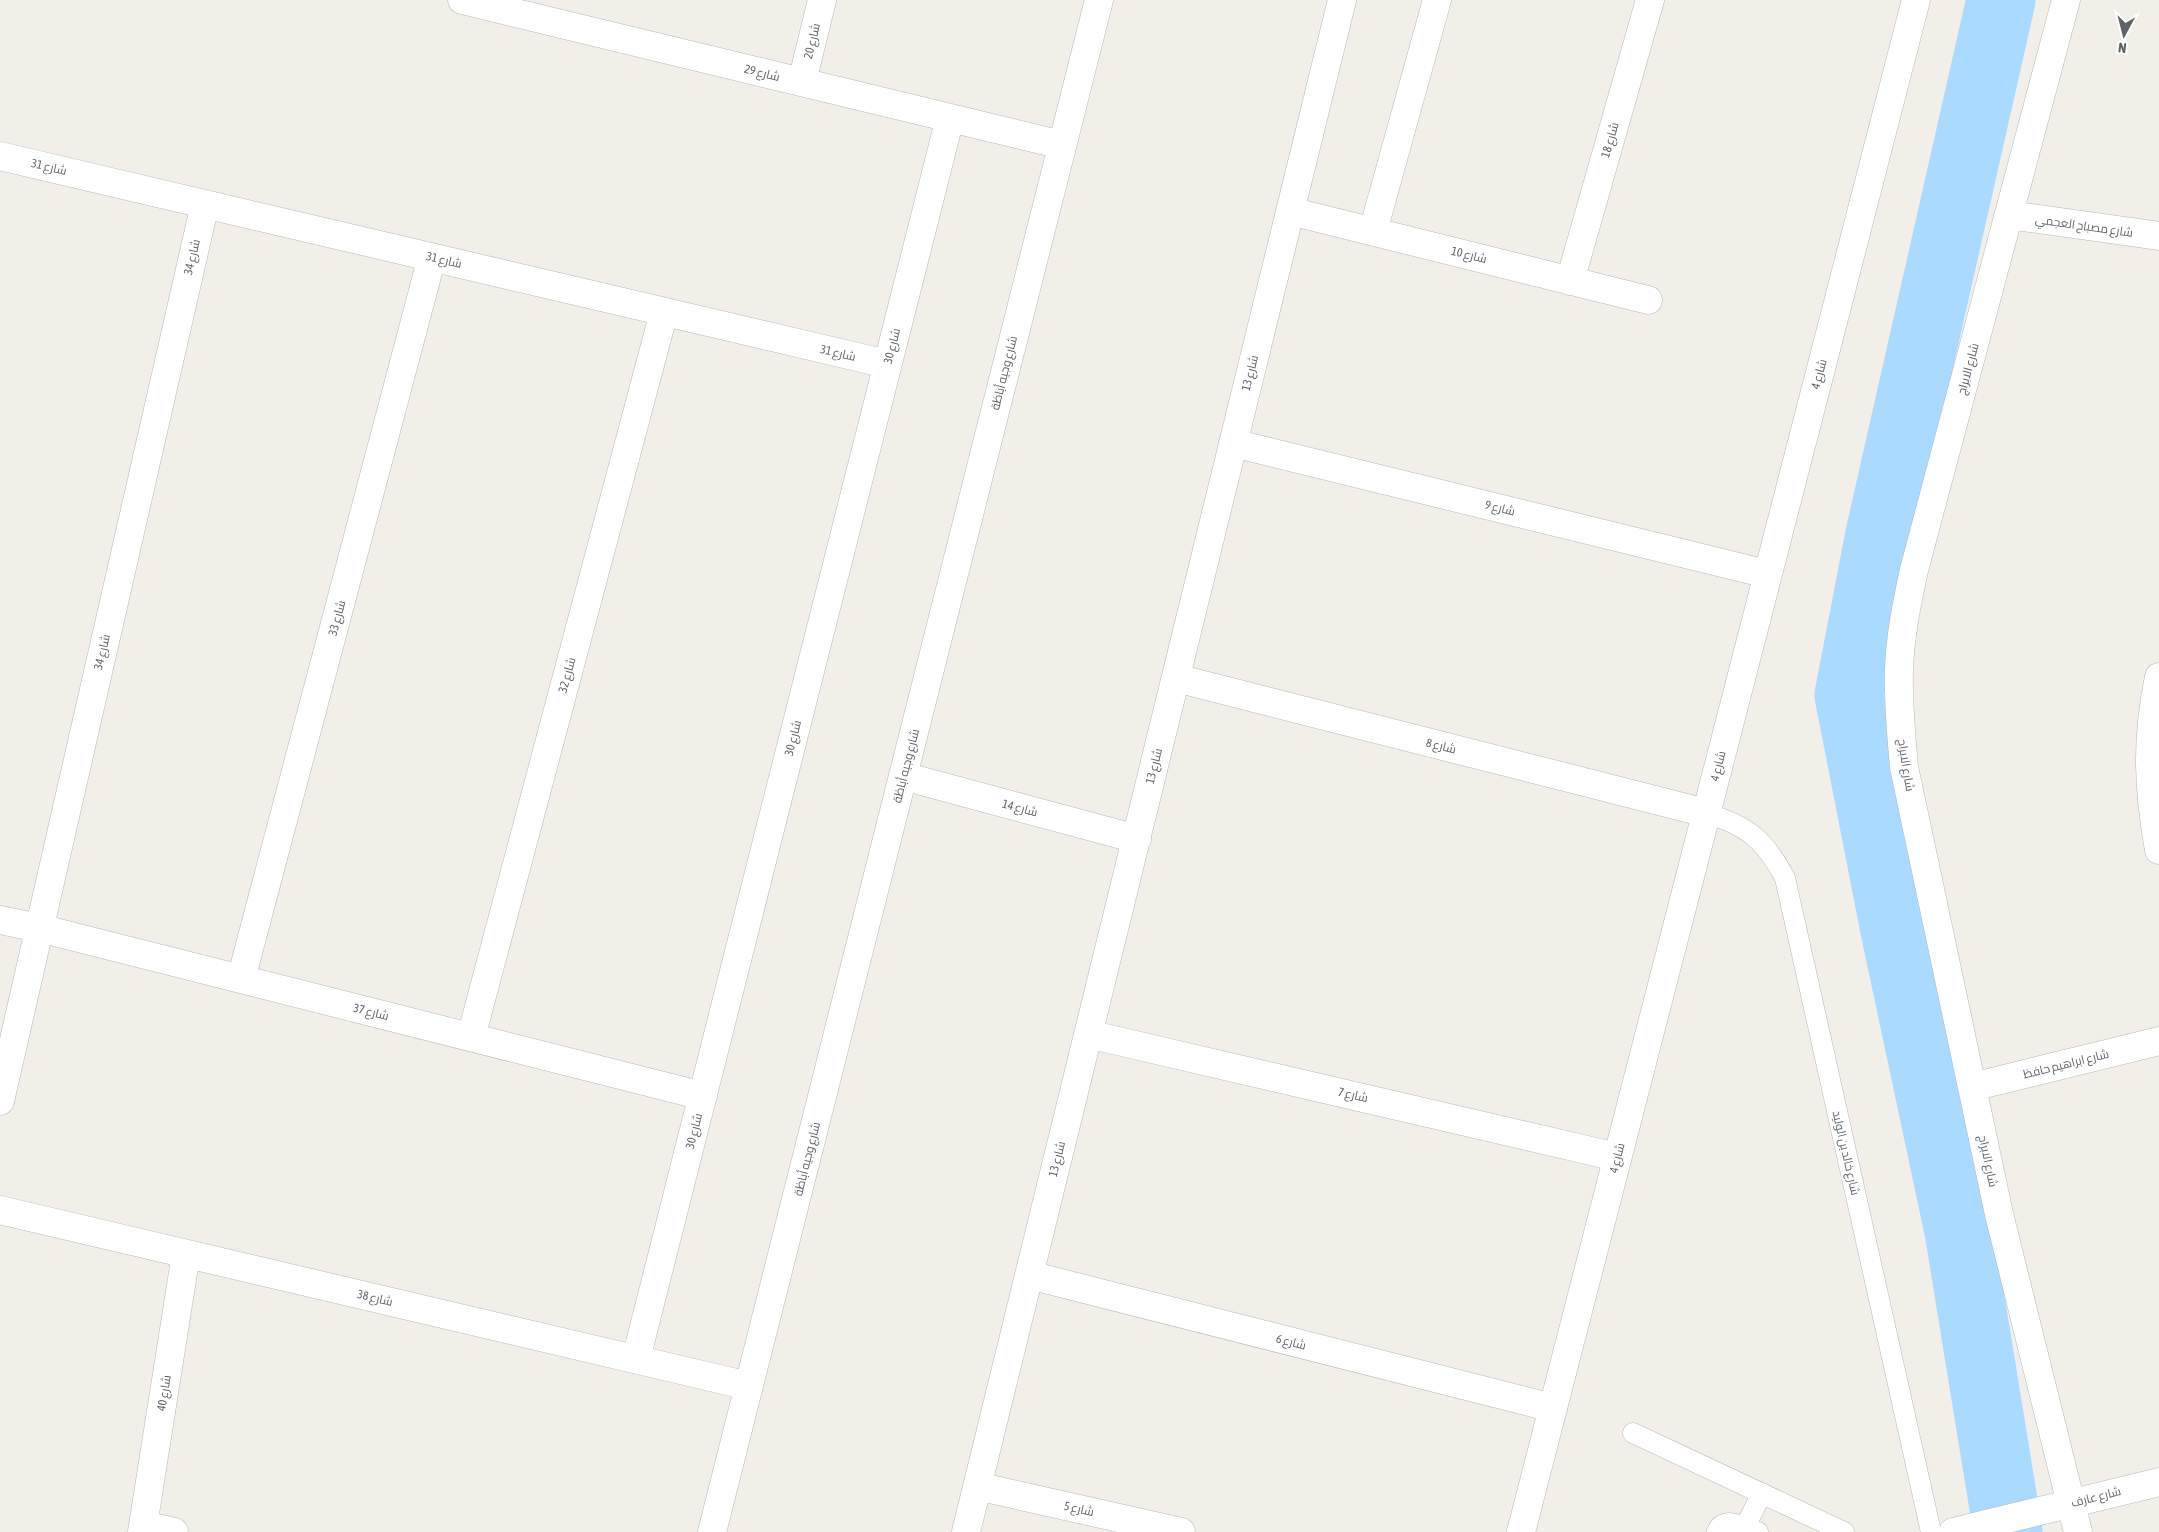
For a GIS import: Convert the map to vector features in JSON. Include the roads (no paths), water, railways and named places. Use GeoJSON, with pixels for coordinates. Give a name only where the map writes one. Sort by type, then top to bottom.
{"type":"FeatureCollection","features":[{"type":"Feature","properties":{"kind":"street","name":"شارع 29"},"geometry":{"type":"LineString","coordinates":[[462,0],[1062,145]]}},
{"type":"Feature","properties":{"kind":"street","name":"شارع 20"},"geometry":{"type":"LineString","coordinates":[[802,82],[822,0]]}},
{"type":"Feature","properties":{"kind":"street","name":"شارع وجيه أباظة"},"geometry":{"type":"LineString","coordinates":[[712,1532],[1098,0]]}},
{"type":"Feature","properties":{"kind":"street","name":"شارع 13"},"geometry":{"type":"LineString","coordinates":[[966,1532],[1342,0]]}},
{"type":"Feature","properties":{"kind":"street"},"geometry":{"type":"LineString","coordinates":[[1373,230],[1437,0]]}},
{"type":"Feature","properties":{"kind":"street","name":"شارع 18"},"geometry":{"type":"LineString","coordinates":[[1570,281],[1650,0]]}},
{"type":"Feature","properties":{"kind":"street","name":"شارع 4"},"geometry":{"type":"LineString","coordinates":[[1521,1532],[1916,0]]}},
{"type":"Feature","properties":{"kind":"street","name":"شارع الابراج"},"geometry":{"type":"LineString","coordinates":[[2066,0],[1914,570],[1904,619],[1899,668],[1899,718],[1904,767],[1999,1214],[2078,1532]]}},
{"type":"Feature","properties":{"kind":"street","name":"شارع 30"},"geometry":{"type":"LineString","coordinates":[[636,1359],[950,118]]}},
{"type":"Feature","properties":{"kind":"street","name":"شارع 31"},"geometry":{"type":"LineString","coordinates":[[2,163],[205,204],[887,364]]}},
{"type":"Feature","properties":{"kind":"street","name":"شارع 34"},"geometry":{"type":"LineString","coordinates":[[0,1100],[205,204]]}},
{"type":"Feature","properties":{"kind":"street","name":"شارع 10"},"geometry":{"type":"LineString","coordinates":[[1290,211],[1373,230],[1648,300]]}},
{"type":"Feature","properties":{"kind":"street","name":"شارع مصباح العجمي"},"geometry":{"type":"LineString","coordinates":[[2009,215],[2159,236]]}},
{"type":"Feature","properties":{"kind":"street","name":"شارع 33"},"geometry":{"type":"LineString","coordinates":[[241,979],[432,257]]}},
{"type":"Feature","properties":{"kind":"street","name":"شارع 32"},"geometry":{"type":"LineString","coordinates":[[471,1038],[664,312]]}},
{"type":"Feature","properties":{"kind":"street","name":"شارع 9"},"geometry":{"type":"LineString","coordinates":[[1233,442],[1767,574]]}},
{"type":"Feature","properties":{"kind":"street"},"geometry":{"type":"LineString","coordinates":[[2159,677],[2151,723],[2148,763],[2155,802],[2159,850]]}},
{"type":"Feature","properties":{"kind":"street","name":"شارع 8"},"geometry":{"type":"LineString","coordinates":[[1176,678],[1706,813]]}},
{"type":"Feature","properties":{"kind":"street","name":"شارع 14"},"geometry":{"type":"LineString","coordinates":[[903,776],[1136,839]]}},
{"type":"Feature","properties":{"kind":"street","name":"شارع 37"},"geometry":{"type":"LineString","coordinates":[[0,920],[40,928],[703,1096]]}},
{"type":"Feature","properties":{"kind":"street","name":"شارع 7"},"geometry":{"type":"LineString","coordinates":[[1088,1034],[1617,1157]]}},
{"type":"Feature","properties":{"kind":"street","name":"شارع ابراهيم حافظ"},"geometry":{"type":"LineString","coordinates":[[1972,1087],[2159,1042]]}},
{"type":"Feature","properties":{"kind":"street","name":"شارع 38"},"geometry":{"type":"LineString","coordinates":[[0,1210],[749,1386]]}},
{"type":"Feature","properties":{"kind":"street","name":"شارع 40"},"geometry":{"type":"LineString","coordinates":[[143,1529],[186,1254]]}},
{"type":"Feature","properties":{"kind":"street","name":"شارع 6"},"geometry":{"type":"LineString","coordinates":[[1029,1275],[1553,1408]]}},
{"type":"Feature","properties":{"kind":"street","name":"شارع عارف"},"geometry":{"type":"LineString","coordinates":[[1959,1530],[2159,1482]]}},
{"type":"Feature","properties":{"kind":"street","name":"شارع 5"},"geometry":{"type":"LineString","coordinates":[[977,1486],[1182,1532]]}},
{"type":"Feature","properties":{"kind":"street"},"geometry":{"type":"LineString","coordinates":[[143,1529],[174,1532]]}},
{"type":"Feature","properties":{"kind":"lane","name":"شارع خالد بن الوليد"},"geometry":{"type":"LineString","coordinates":[[1706,813],[1732,821],[1754,835],[1772,854],[1785,878],[1930,1532]]}},
{"type":"Feature","properties":{"kind":"lane"},"geometry":{"type":"LineString","coordinates":[[1633,1433],[1844,1532]]}},
{"type":"Feature","properties":{"kind":"lane"},"geometry":{"type":"LineString","coordinates":[[1718,1532],[1719,1527],[1724,1523],[1731,1522],[1752,1530],[1762,1493]]}},
{"type":"Feature","properties":{"kind":"waterway"},"geometry":{"type":"LineString","coordinates":[[2001,0],[1880,534],[1849,695],[1895,930],[1959,1231],[2008,1532]]}}]}
